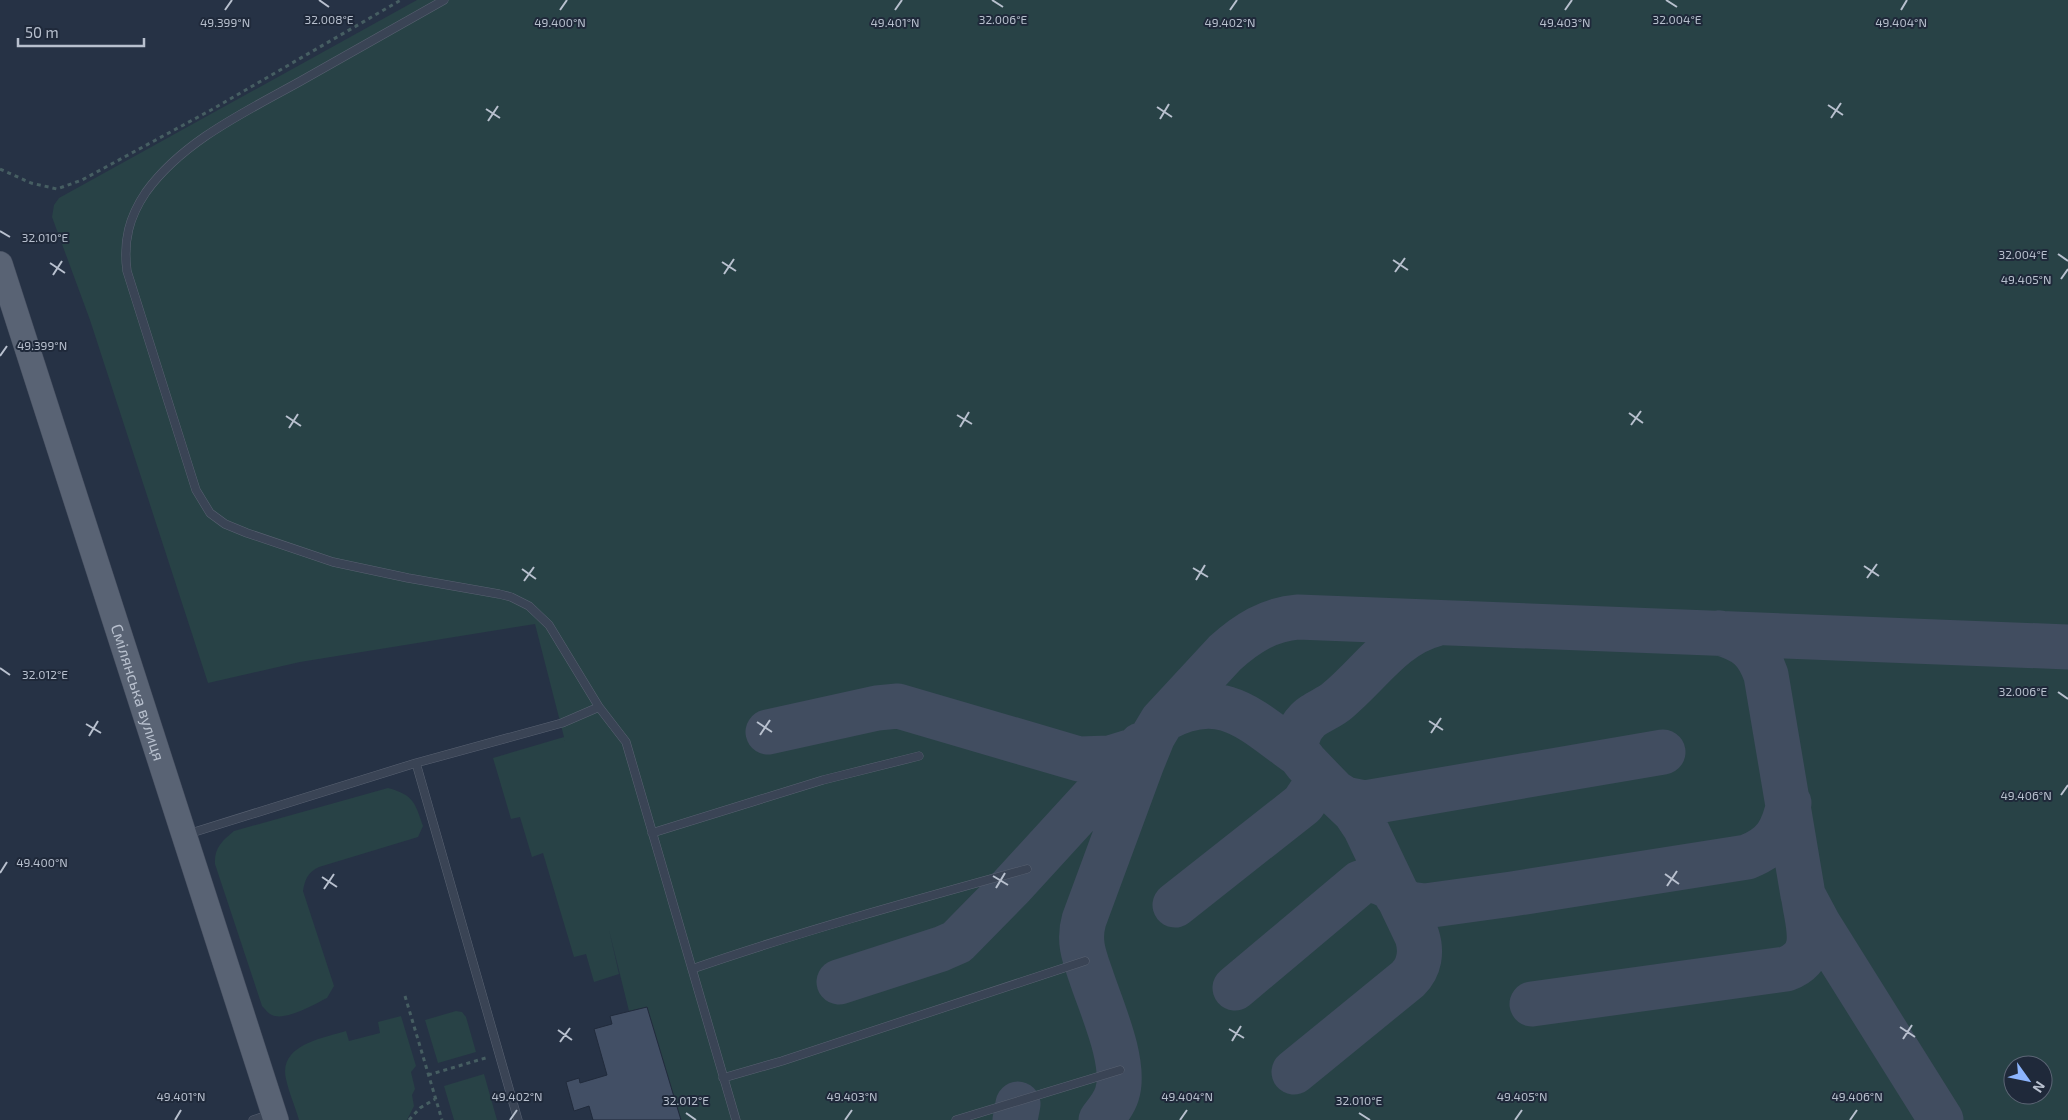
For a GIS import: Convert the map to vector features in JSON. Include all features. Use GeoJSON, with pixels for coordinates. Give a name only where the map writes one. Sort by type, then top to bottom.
{"type":"FeatureCollection","features":[{"type":"Feature","properties":{"kind":"main road","name":"Смілянська вулиця"},"geometry":{"type":"LineString","coordinates":[[0,264],[184,836],[268,1117]]}},
{"type":"Feature","properties":{"kind":"lane"},"geometry":{"type":"LineString","coordinates":[[444,0],[232,120],[175,161],[146,193],[129,224],[125,256],[127,271],[196,490],[210,513],[236,529],[333,562],[408,578],[500,594],[521,601],[537,611],[549,626],[599,707],[626,742],[736,1120]]}},
{"type":"Feature","properties":{"kind":"lane"},"geometry":{"type":"LineString","coordinates":[[184,836],[416,763],[562,723],[599,707]]}},
{"type":"Feature","properties":{"kind":"lane"},"geometry":{"type":"LineString","coordinates":[[652,833],[823,780],[919,756]]}},
{"type":"Feature","properties":{"kind":"lane"},"geometry":{"type":"LineString","coordinates":[[416,763],[518,1120]]}},
{"type":"Feature","properties":{"kind":"lane"},"geometry":{"type":"LineString","coordinates":[[692,969],[861,915],[1027,869]]}},
{"type":"Feature","properties":{"kind":"lane"},"geometry":{"type":"LineString","coordinates":[[723,1078],[782,1061],[1086,961]]}},
{"type":"Feature","properties":{"kind":"lane"},"geometry":{"type":"LineString","coordinates":[[956,1120],[1120,1070]]}},
{"type":"Feature","properties":{"kind":"path"},"geometry":{"type":"LineString","coordinates":[[0,169],[31,183],[57,189],[82,180],[211,110],[401,0]]}},
{"type":"Feature","properties":{"kind":"path"},"geometry":{"type":"LineString","coordinates":[[405,996],[442,1120]]}},
{"type":"Feature","properties":{"kind":"path"},"geometry":{"type":"LineString","coordinates":[[428,1075],[499,1054]]}},
{"type":"Feature","properties":{"kind":"path"},"geometry":{"type":"LineString","coordinates":[[409,1120],[420,1108],[436,1099]]}},
{"type":"Feature","properties":{"kind":"green space"},"geometry":{"type":"Polygon","coordinates":[[[417,0],[2068,0],[2068,1120],[681,1120],[647,1007],[629,1011],[609,930],[619,974],[594,982],[586,954],[574,957],[543,853],[532,857],[520,817],[511,819],[493,758],[564,737],[535,624],[300,662],[208,683],[90,320],[52,217],[54,205],[59,198],[417,0]]]}},
{"type":"Feature","properties":{"kind":"green space"},"geometry":{"type":"Polygon","coordinates":[[[388,788],[403,794],[412,801],[423,826],[418,837],[319,867],[310,874],[306,879],[303,891],[334,986],[327,998],[309,1007],[287,1015],[271,1015],[262,1006],[215,864],[217,849],[234,831],[388,788]]]}},
{"type":"Feature","properties":{"kind":"green space"},"geometry":{"type":"Polygon","coordinates":[[[456,1011],[462,1012],[466,1017],[476,1052],[438,1063],[425,1020],[456,1011]]]}},
{"type":"Feature","properties":{"kind":"green space"},"geometry":{"type":"Polygon","coordinates":[[[401,1016],[416,1066],[411,1072],[415,1089],[412,1095],[414,1106],[407,1120],[299,1120],[287,1084],[285,1067],[295,1051],[315,1040],[346,1031],[349,1041],[380,1033],[378,1022],[401,1016]]]}},
{"type":"Feature","properties":{"kind":"green space"},"geometry":{"type":"Polygon","coordinates":[[[484,1074],[497,1120],[454,1120],[444,1086],[484,1074]]]}},
{"type":"Feature","properties":{"kind":"building"},"geometry":{"type":"Polygon","coordinates":[[[647,1007],[681,1120],[593,1120],[589,1106],[574,1111],[566,1082],[579,1078],[580,1083],[607,1075],[594,1029],[612,1024],[610,1016],[647,1007]]]}},
{"type":"Feature","properties":{"kind":"taxiway"},"geometry":{"type":"LineString","coordinates":[[1101,1120],[1112,1105],[1117,1094],[1119,1067],[1112,1035],[1084,955],[1082,942],[1084,920],[1142,763],[1153,736],[1162,721],[1225,653],[1241,640],[1268,624],[1287,618],[1298,617],[2068,647]]}},
{"type":"Feature","properties":{"kind":"taxiway"},"geometry":{"type":"LineString","coordinates":[[1334,792],[1296,750],[1301,728],[1312,716],[1337,701],[1394,646],[1421,629],[1436,624]]}},
{"type":"Feature","properties":{"kind":"taxiway"},"geometry":{"type":"LineString","coordinates":[[1720,633],[1737,639],[1749,647],[1759,659],[1766,675],[1803,895],[1819,925],[1941,1120]]}},
{"type":"Feature","properties":{"kind":"taxiway"},"geometry":{"type":"LineString","coordinates":[[768,732],[877,708],[898,706],[1079,759],[1110,758],[1136,750]]}},
{"type":"Feature","properties":{"kind":"taxiway"},"geometry":{"type":"LineString","coordinates":[[1164,719],[1184,710],[1203,706],[1219,707],[1250,719],[1297,753]]}},
{"type":"Feature","properties":{"kind":"taxiway"},"geometry":{"type":"LineString","coordinates":[[839,982],[957,942],[1011,887],[1141,745]]}},
{"type":"Feature","properties":{"kind":"taxiway"},"geometry":{"type":"LineString","coordinates":[[1294,1072],[1408,979],[1415,969],[1420,953],[1417,936],[1365,827],[1355,812],[1334,792],[1345,799],[1365,803],[1663,752]]}},
{"type":"Feature","properties":{"kind":"taxiway"},"geometry":{"type":"LineString","coordinates":[[1175,905],[1303,804],[1315,786],[1315,773]]}},
{"type":"Feature","properties":{"kind":"taxiway"},"geometry":{"type":"LineString","coordinates":[[1397,896],[1409,904],[1425,906],[1747,857],[1765,848],[1776,836],[1784,822],[1789,803]]}},
{"type":"Feature","properties":{"kind":"taxiway"},"geometry":{"type":"LineString","coordinates":[[1235,988],[1360,883],[1377,881],[1393,889]]}},
{"type":"Feature","properties":{"kind":"taxiway"},"geometry":{"type":"LineString","coordinates":[[1532,1004],[1786,969],[1804,957],[1808,949],[1809,930],[1804,899]]}},
{"type":"Feature","properties":{"kind":"taxiway"},"geometry":{"type":"LineString","coordinates":[[1015,1120],[1018,1104]]}}]}
